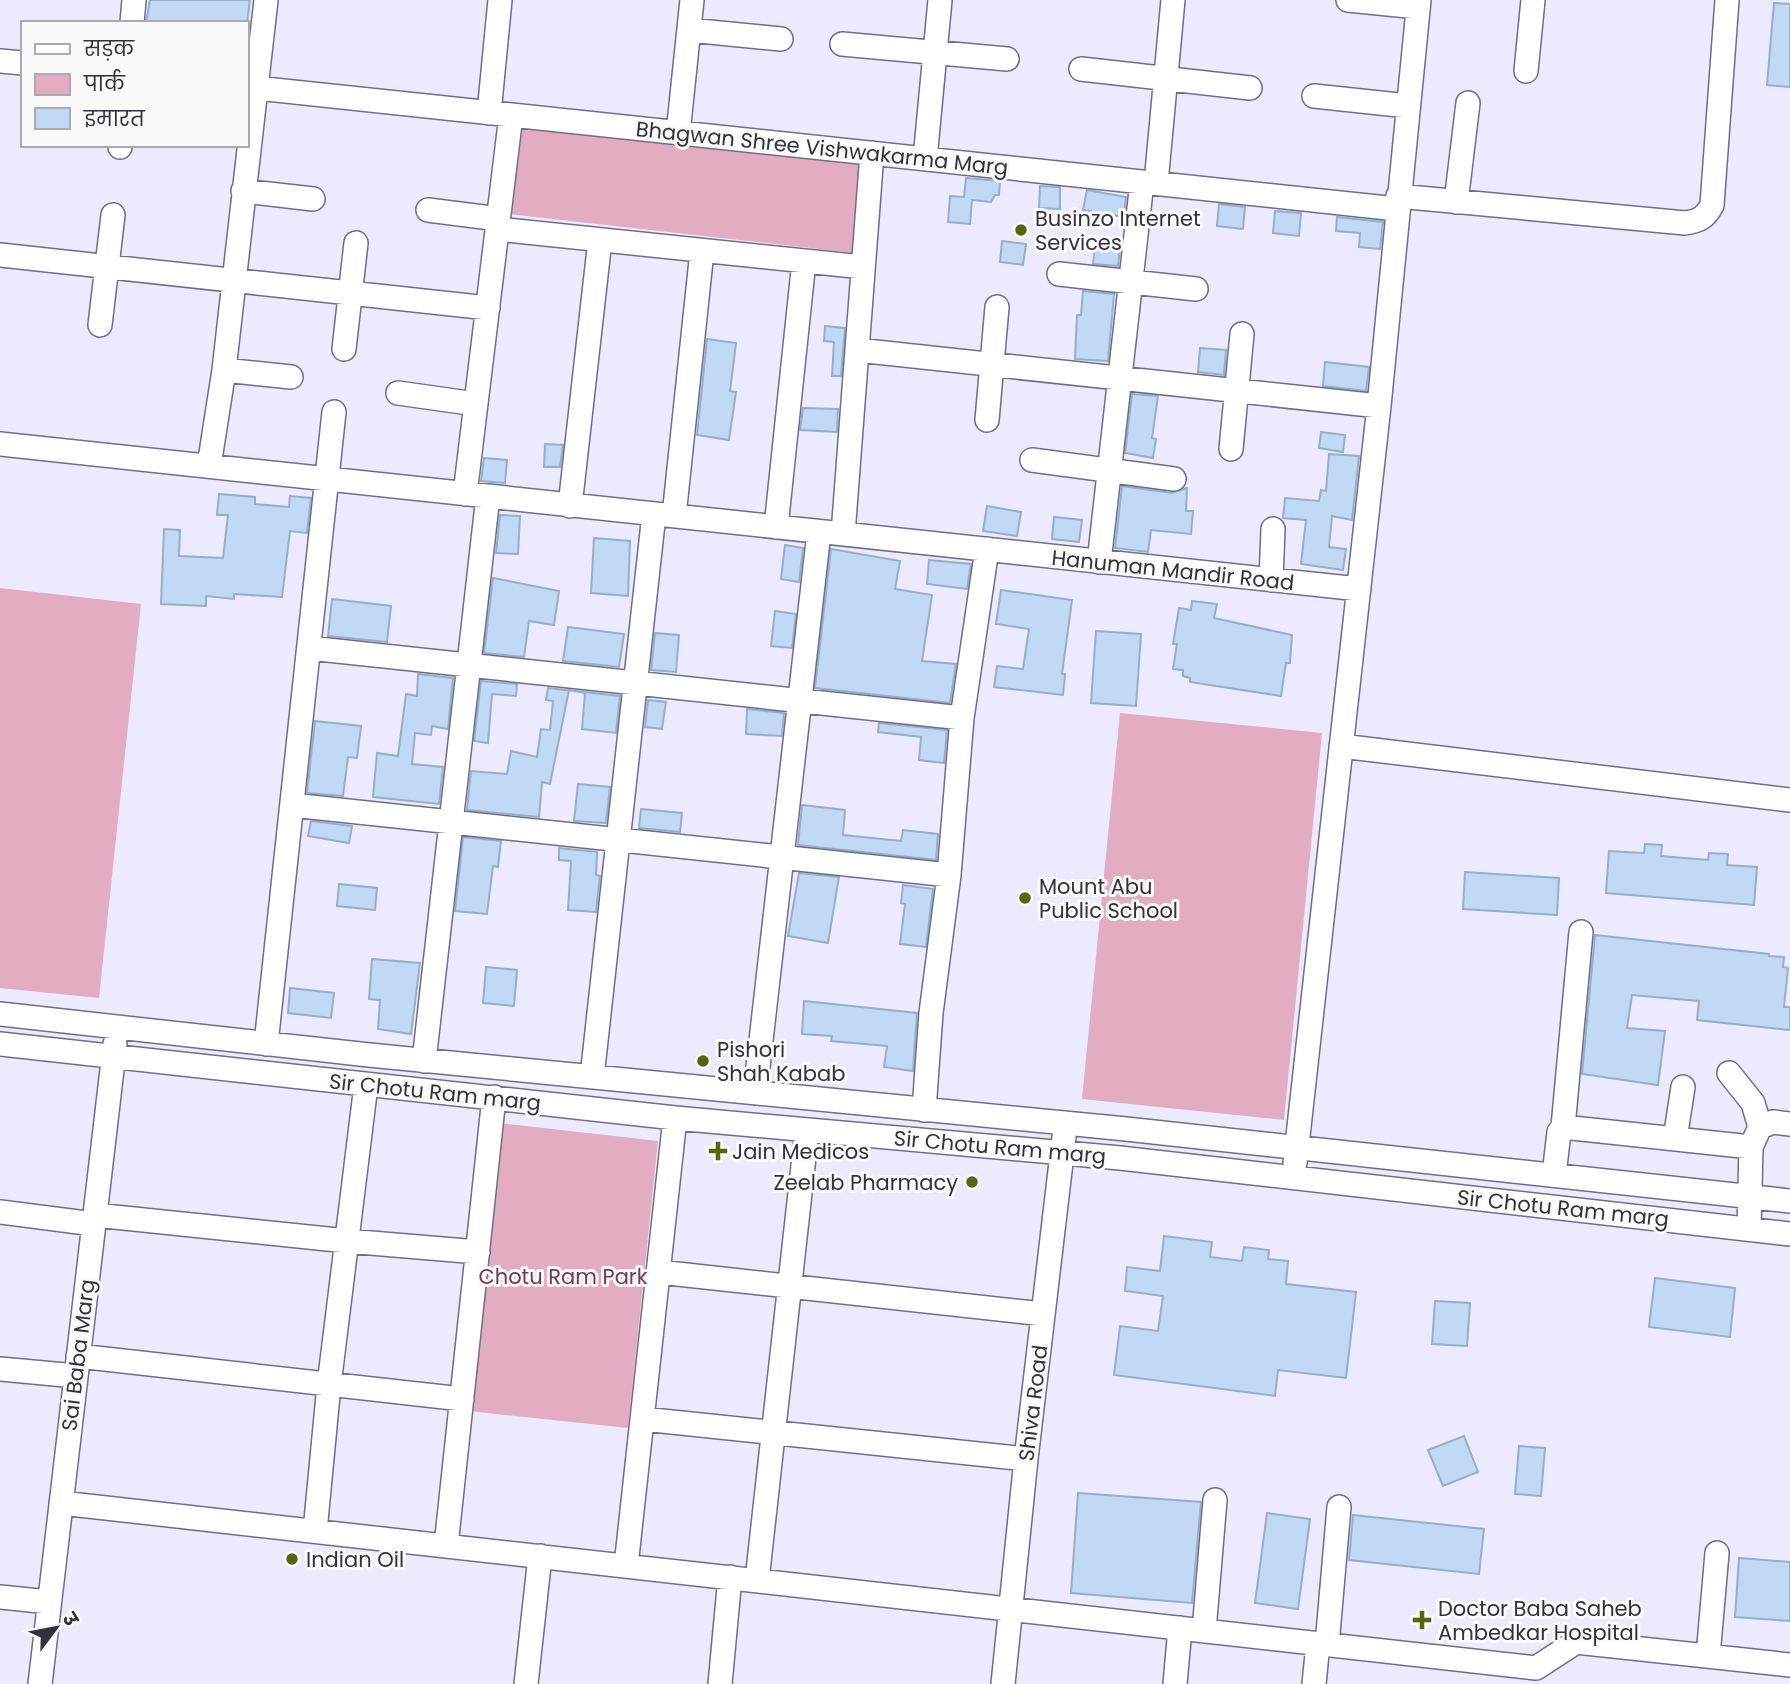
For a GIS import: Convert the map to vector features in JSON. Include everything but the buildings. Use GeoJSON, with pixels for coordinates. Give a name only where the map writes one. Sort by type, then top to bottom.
{"type":"FeatureCollection","features":[{"type":"Feature","properties":{"kind":"street"},"geometry":{"type":"LineString","coordinates":[[132,21],[134,0]]}},
{"type":"Feature","properties":{"kind":"street"},"geometry":{"type":"LineString","coordinates":[[248,127],[251,88],[266,0]]}},
{"type":"Feature","properties":{"kind":"street"},"geometry":{"type":"LineString","coordinates":[[424,1061],[469,665],[477,495],[476,404],[498,224],[500,0]]}},
{"type":"Feature","properties":{"kind":"street"},"geometry":{"type":"LineString","coordinates":[[678,133],[692,0]]}},
{"type":"Feature","properties":{"kind":"street"},"geometry":{"type":"LineString","coordinates":[[925,159],[940,0]]}},
{"type":"Feature","properties":{"kind":"street"},"geometry":{"type":"LineString","coordinates":[[1098,562],[1130,282],[1166,78],[1172,0]]}},
{"type":"Feature","properties":{"kind":"street"},"geometry":{"type":"LineString","coordinates":[[1294,1177],[1359,589],[1419,4],[1348,0]]}},
{"type":"Feature","properties":{"kind":"street"},"geometry":{"type":"LineString","coordinates":[[1526,72],[1533,0]]}},
{"type":"Feature","properties":{"kind":"street","name":"Bhagwan Shree Vishwakarma Marg"},"geometry":{"type":"LineString","coordinates":[[251,88],[1149,182],[1397,202],[1456,202],[1685,223],[1698,221],[1707,214],[1712,205],[1727,0]]}},
{"type":"Feature","properties":{"kind":"street"},"geometry":{"type":"LineString","coordinates":[[689,30],[781,39]]}},
{"type":"Feature","properties":{"kind":"street"},"geometry":{"type":"LineString","coordinates":[[842,44],[1007,60]]}},
{"type":"Feature","properties":{"kind":"street"},"geometry":{"type":"LineString","coordinates":[[0,61],[21,63]]}},
{"type":"Feature","properties":{"kind":"street"},"geometry":{"type":"LineString","coordinates":[[1081,69],[1250,88]]}},
{"type":"Feature","properties":{"kind":"street"},"geometry":{"type":"LineString","coordinates":[[1314,96],[1408,106]]}},
{"type":"Feature","properties":{"kind":"street"},"geometry":{"type":"LineString","coordinates":[[1456,202],[1468,103]]}},
{"type":"Feature","properties":{"kind":"street"},"geometry":{"type":"LineString","coordinates":[[209,466],[224,370],[246,147]]}},
{"type":"Feature","properties":{"kind":"street"},"geometry":{"type":"LineString","coordinates":[[844,534],[872,153]]}},
{"type":"Feature","properties":{"kind":"street"},"geometry":{"type":"LineString","coordinates":[[243,191],[313,199]]}},
{"type":"Feature","properties":{"kind":"street"},"geometry":{"type":"LineString","coordinates":[[428,210],[600,240],[863,267]]}},
{"type":"Feature","properties":{"kind":"street"},"geometry":{"type":"LineString","coordinates":[[100,325],[113,215]]}},
{"type":"Feature","properties":{"kind":"street"},"geometry":{"type":"LineString","coordinates":[[570,506],[600,240]]}},
{"type":"Feature","properties":{"kind":"street"},"geometry":{"type":"LineString","coordinates":[[344,349],[356,243]]}},
{"type":"Feature","properties":{"kind":"street"},"geometry":{"type":"LineString","coordinates":[[592,1077],[635,683],[664,515],[702,251]]}},
{"type":"Feature","properties":{"kind":"street"},"geometry":{"type":"LineString","coordinates":[[0,255],[488,307]]}},
{"type":"Feature","properties":{"kind":"street"},"geometry":{"type":"LineString","coordinates":[[776,527],[804,261]]}},
{"type":"Feature","properties":{"kind":"street"},"geometry":{"type":"LineString","coordinates":[[1059,274],[1196,289]]}},
{"type":"Feature","properties":{"kind":"street"},"geometry":{"type":"LineString","coordinates":[[987,420],[997,307]]}},
{"type":"Feature","properties":{"kind":"street"},"geometry":{"type":"LineString","coordinates":[[1231,449],[1242,334]]}},
{"type":"Feature","properties":{"kind":"street"},"geometry":{"type":"LineString","coordinates":[[857,350],[1378,405]]}},
{"type":"Feature","properties":{"kind":"street"},"geometry":{"type":"LineString","coordinates":[[224,370],[291,377]]}},
{"type":"Feature","properties":{"kind":"street"},"geometry":{"type":"LineString","coordinates":[[398,393],[476,404]]}},
{"type":"Feature","properties":{"kind":"street"},"geometry":{"type":"LineString","coordinates":[[266,1044],[334,412]]}},
{"type":"Feature","properties":{"kind":"street","name":"Hanuman Mandir Road"},"geometry":{"type":"LineString","coordinates":[[0,444],[1359,589]]}},
{"type":"Feature","properties":{"kind":"street"},"geometry":{"type":"LineString","coordinates":[[1032,460],[1174,479]]}},
{"type":"Feature","properties":{"kind":"street"},"geometry":{"type":"LineString","coordinates":[[1271,580],[1273,528]]}},
{"type":"Feature","properties":{"kind":"street"},"geometry":{"type":"LineString","coordinates":[[755,1093],[819,532]]}},
{"type":"Feature","properties":{"kind":"street"},"geometry":{"type":"LineString","coordinates":[[925,1110],[932,1013],[949,875],[962,718],[987,550]]}},
{"type":"Feature","properties":{"kind":"street"},"geometry":{"type":"LineString","coordinates":[[309,648],[962,718]]}},
{"type":"Feature","properties":{"kind":"street"},"geometry":{"type":"LineString","coordinates":[[1341,747],[1790,800]]}},
{"type":"Feature","properties":{"kind":"street"},"geometry":{"type":"LineString","coordinates":[[292,806],[949,875]]}},
{"type":"Feature","properties":{"kind":"street"},"geometry":{"type":"LineString","coordinates":[[1554,1175],[1559,1132],[1563,1127],[1581,932]]}},
{"type":"Feature","properties":{"kind":"street","name":"Sir Chotu Ram marg"},"geometry":{"type":"LineString","coordinates":[[0,1014],[424,1061],[1066,1123],[1790,1201]]}},
{"type":"Feature","properties":{"kind":"street","name":"Sai Baba Marg"},"geometry":{"type":"LineString","coordinates":[[40,1684],[117,1027]]}},
{"type":"Feature","properties":{"kind":"street","name":"Sir Chotu Ram marg"},"geometry":{"type":"LineString","coordinates":[[0,1044],[675,1118],[1063,1152],[1790,1234]]}},
{"type":"Feature","properties":{"kind":"street"},"geometry":{"type":"LineString","coordinates":[[1729,1073],[1753,1103],[1756,1137],[1749,1229]]}},
{"type":"Feature","properties":{"kind":"street"},"geometry":{"type":"LineString","coordinates":[[315,1531],[329,1385],[366,1085]]}},
{"type":"Feature","properties":{"kind":"street"},"geometry":{"type":"LineString","coordinates":[[1675,1139],[1683,1087]]}},
{"type":"Feature","properties":{"kind":"street"},"geometry":{"type":"LineString","coordinates":[[446,1546],[494,1097]]}},
{"type":"Feature","properties":{"kind":"street"},"geometry":{"type":"LineString","coordinates":[[626,1566],[675,1118]]}},
{"type":"Feature","properties":{"kind":"street"},"geometry":{"type":"LineString","coordinates":[[1563,1127],[1675,1139],[1756,1137],[1773,1122],[1790,1124]]}},
{"type":"Feature","properties":{"kind":"street","name":"Shiva Road"},"geometry":{"type":"LineString","coordinates":[[1003,1684],[1026,1459],[1066,1123]]}},
{"type":"Feature","properties":{"kind":"street"},"geometry":{"type":"LineString","coordinates":[[757,1580],[807,1130]]}},
{"type":"Feature","properties":{"kind":"street"},"geometry":{"type":"LineString","coordinates":[[0,1212],[478,1252]]}},
{"type":"Feature","properties":{"kind":"street"},"geometry":{"type":"LineString","coordinates":[[659,1272],[1043,1314]]}},
{"type":"Feature","properties":{"kind":"street"},"geometry":{"type":"LineString","coordinates":[[0,1369],[77,1366],[329,1385],[462,1399]]}},
{"type":"Feature","properties":{"kind":"street"},"geometry":{"type":"LineString","coordinates":[[643,1419],[1026,1459]]}},
{"type":"Feature","properties":{"kind":"street"},"geometry":{"type":"LineString","coordinates":[[1204,1631],[1215,1500]]}},
{"type":"Feature","properties":{"kind":"street"},"geometry":{"type":"LineString","coordinates":[[61,1503],[1536,1668],[1576,1642],[1790,1665]]}},
{"type":"Feature","properties":{"kind":"street"},"geometry":{"type":"LineString","coordinates":[[1314,1684],[1323,1644],[1339,1507]]}},
{"type":"Feature","properties":{"kind":"street"},"geometry":{"type":"LineString","coordinates":[[1708,1656],[1717,1553]]}},
{"type":"Feature","properties":{"kind":"street"},"geometry":{"type":"LineString","coordinates":[[526,1684],[540,1556]]}},
{"type":"Feature","properties":{"kind":"street"},"geometry":{"type":"LineString","coordinates":[[720,1684],[730,1577]]}},
{"type":"Feature","properties":{"kind":"street"},"geometry":{"type":"LineString","coordinates":[[0,1597],[49,1602]]}},
{"type":"Feature","properties":{"kind":"street"},"geometry":{"type":"LineString","coordinates":[[1175,1684],[1180,1628]]}},
{"type":"Feature","properties":{"kind":"green space"},"geometry":{"type":"Polygon","coordinates":[[[518,118],[865,158],[855,253],[508,214],[518,118]]]}},
{"type":"Feature","properties":{"kind":"green space"},"geometry":{"type":"Polygon","coordinates":[[[0,588],[141,604],[99,998],[0,988],[0,588]]]}},
{"type":"Feature","properties":{"kind":"green space"},"geometry":{"type":"Polygon","coordinates":[[[1120,713],[1322,733],[1284,1120],[1082,1099],[1120,713]]]}},
{"type":"Feature","properties":{"kind":"green space","name":"Chotu Ram Park"},"geometry":{"type":"Polygon","coordinates":[[[499,1123],[658,1141],[628,1428],[469,1411],[499,1123]]]}},
{"type":"Feature","properties":{"kind":"place","name":"Businzo Internet Services"},"geometry":{"type":"Point","coordinates":[1021,230]}},
{"type":"Feature","properties":{"kind":"place","name":"Mount Abu Public School"},"geometry":{"type":"Point","coordinates":[1025,898]}},
{"type":"Feature","properties":{"kind":"place","name":"Pishori Shah Kabab"},"geometry":{"type":"Point","coordinates":[703,1061]}},
{"type":"Feature","properties":{"kind":"place","name":"Jain Medicos"},"geometry":{"type":"Point","coordinates":[718,1151]}},
{"type":"Feature","properties":{"kind":"place","name":"Zeelab Pharmacy"},"geometry":{"type":"Point","coordinates":[972,1182]}},
{"type":"Feature","properties":{"kind":"place","name":"Indian Oil"},"geometry":{"type":"Point","coordinates":[292,1559]}},
{"type":"Feature","properties":{"kind":"place","name":"Doctor Baba Saheb Ambedkar Hospital"},"geometry":{"type":"Point","coordinates":[1422,1620]}}]}
